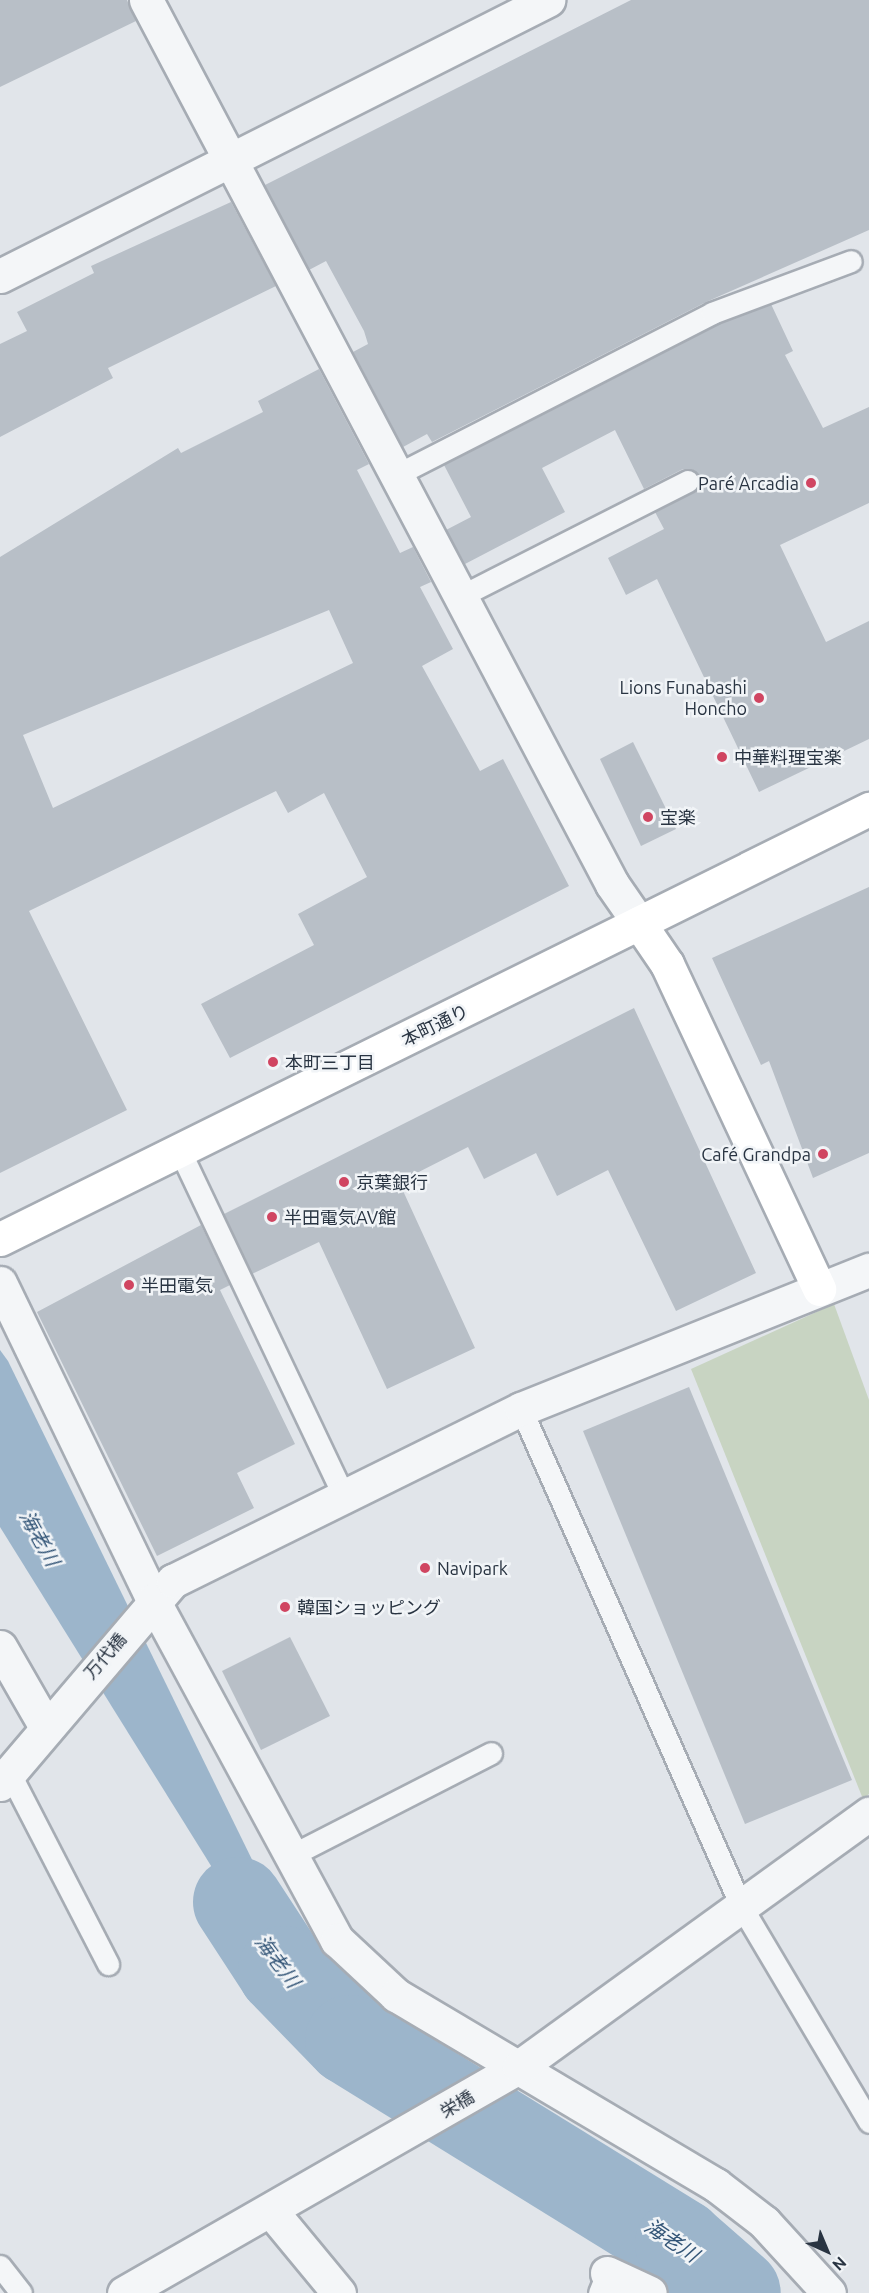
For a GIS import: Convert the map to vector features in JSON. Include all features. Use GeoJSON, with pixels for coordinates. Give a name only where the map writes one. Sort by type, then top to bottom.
{"type":"FeatureCollection","features":[{"type":"Feature","properties":{"kind":"street"},"geometry":{"type":"LineString","coordinates":[[146,0],[234,161],[612,884],[667,964],[819,1289]]}},
{"type":"Feature","properties":{"kind":"street"},"geometry":{"type":"LineString","coordinates":[[0,276],[234,161],[548,0]]}},
{"type":"Feature","properties":{"kind":"street","name":"本町通り"},"geometry":{"type":"LineString","coordinates":[[0,1239],[869,809]]}},
{"type":"Feature","properties":{"kind":"street","name":"万代橋"},"geometry":{"type":"LineString","coordinates":[[5,1779],[72,1694],[145,1609],[173,1581],[521,1409],[869,1270]]}},
{"type":"Feature","properties":{"kind":"street"},"geometry":{"type":"LineString","coordinates":[[0,1283],[145,1609],[337,1940],[366,1972],[509,2073],[716,2185],[764,2222],[829,2293]]}},
{"type":"Feature","properties":{"kind":"street"},"geometry":{"type":"LineString","coordinates":[[0,1647],[46,1727]]}},
{"type":"Feature","properties":{"kind":"street","name":"栄橋"},"geometry":{"type":"LineString","coordinates":[[124,2293],[272,2212],[509,2073],[869,1814]]}},
{"type":"Feature","properties":{"kind":"street"},"geometry":{"type":"LineString","coordinates":[[272,2212],[339,2293]]}},
{"type":"Feature","properties":{"kind":"street"},"geometry":{"type":"LineString","coordinates":[[603,2283],[650,2293]]}},
{"type":"Feature","properties":{"kind":"lane"},"geometry":{"type":"LineString","coordinates":[[398,474],[712,313],[851,261]]}},
{"type":"Feature","properties":{"kind":"lane"},"geometry":{"type":"LineString","coordinates":[[461,596],[688,481]]}},
{"type":"Feature","properties":{"kind":"lane"},"geometry":{"type":"LineString","coordinates":[[180,1151],[343,1495]]}},
{"type":"Feature","properties":{"kind":"lane"},"geometry":{"type":"LineString","coordinates":[[521,1409],[741,1906],[869,2122]]}},
{"type":"Feature","properties":{"kind":"lane"},"geometry":{"type":"LineString","coordinates":[[288,1857],[491,1753]]}},
{"type":"Feature","properties":{"kind":"lane"},"geometry":{"type":"LineString","coordinates":[[5,1779],[108,1964]]}},
{"type":"Feature","properties":{"kind":"lane"},"geometry":{"type":"LineString","coordinates":[[0,2266],[21,2293]]}},
{"type":"Feature","properties":{"kind":"green space"},"geometry":{"type":"Polygon","coordinates":[[[834,1304],[869,1400],[869,1794],[863,1799],[691,1369],[834,1304]]]}},
{"type":"Feature","properties":{"kind":"water"},"geometry":{"type":"Polygon","coordinates":[[[0,1350],[8,1361],[330,2019],[279,1975],[0,1527],[0,1350]]]}},
{"type":"Feature","properties":{"kind":"building"},"geometry":{"type":"Polygon","coordinates":[[[0,0],[127,0],[136,21],[0,87],[0,0]]]}},
{"type":"Feature","properties":{"kind":"building"},"geometry":{"type":"Polygon","coordinates":[[[631,0],[869,0],[869,230],[706,302],[432,442],[427,434],[403,447],[353,352],[368,344],[364,331],[326,261],[309,270],[265,185],[631,0]]]}},
{"type":"Feature","properties":{"kind":"building"},"geometry":{"type":"Polygon","coordinates":[[[231,202],[276,286],[108,368],[113,378],[0,437],[0,344],[27,331],[17,312],[94,273],[91,266],[231,202]]]}},
{"type":"Feature","properties":{"kind":"building"},"geometry":{"type":"Polygon","coordinates":[[[771,304],[793,351],[785,355],[823,428],[869,407],[869,503],[780,545],[826,642],[869,621],[869,739],[759,792],[657,579],[626,595],[608,558],[664,529],[655,512],[698,488],[695,471],[683,469],[644,489],[615,430],[542,468],[565,512],[465,564],[446,530],[471,517],[444,465],[717,325],[771,304]]]}},
{"type":"Feature","properties":{"kind":"building"},"geometry":{"type":"Polygon","coordinates":[[[319,369],[369,464],[357,470],[400,553],[413,547],[431,582],[420,587],[453,649],[422,666],[480,771],[503,759],[569,886],[230,1058],[201,1004],[314,945],[298,914],[367,877],[324,793],[288,813],[276,791],[29,911],[127,1110],[0,1173],[0,557],[178,448],[181,453],[263,412],[258,401],[319,369]],[[329,610],[23,735],[53,808],[353,663],[329,610]]]}},
{"type":"Feature","properties":{"kind":"building"},"geometry":{"type":"Polygon","coordinates":[[[633,742],[676,829],[641,846],[600,759],[633,742]]]}},
{"type":"Feature","properties":{"kind":"building"},"geometry":{"type":"Polygon","coordinates":[[[869,887],[869,1153],[813,1178],[769,1061],[761,1065],[712,958],[869,887]]]}},
{"type":"Feature","properties":{"kind":"building"},"geometry":{"type":"Polygon","coordinates":[[[634,1008],[756,1273],[676,1311],[608,1170],[557,1196],[536,1153],[484,1179],[468,1147],[399,1182],[475,1348],[387,1389],[319,1242],[252,1274],[224,1214],[634,1008]]]}},
{"type":"Feature","properties":{"kind":"building"},"geometry":{"type":"Polygon","coordinates":[[[201,1225],[230,1285],[220,1290],[295,1444],[237,1473],[254,1508],[157,1556],[37,1312],[201,1225]]]}},
{"type":"Feature","properties":{"kind":"building"},"geometry":{"type":"Polygon","coordinates":[[[689,1387],[852,1780],[745,1824],[583,1431],[689,1387]]]}},
{"type":"Feature","properties":{"kind":"building"},"geometry":{"type":"Polygon","coordinates":[[[290,1637],[330,1716],[261,1750],[222,1671],[290,1637]]]}},
{"type":"Feature","properties":{"kind":"waterway","name":"海老川"},"geometry":{"type":"LineString","coordinates":[[238,1902],[283,1971],[350,2040],[680,2244],[736,2293]]}},
{"type":"Feature","properties":{"kind":"place","name":"Paré Arcadia"},"geometry":{"type":"Point","coordinates":[811,483]}},
{"type":"Feature","properties":{"kind":"place","name":"Lions Funabashi Honcho"},"geometry":{"type":"Point","coordinates":[759,698]}},
{"type":"Feature","properties":{"kind":"place","name":"中華料理宝楽"},"geometry":{"type":"Point","coordinates":[722,757]}},
{"type":"Feature","properties":{"kind":"place","name":"宝楽"},"geometry":{"type":"Point","coordinates":[648,817]}},
{"type":"Feature","properties":{"kind":"place","name":"本町三丁目"},"geometry":{"type":"Point","coordinates":[273,1062]}},
{"type":"Feature","properties":{"kind":"place","name":"Café Grandpa"},"geometry":{"type":"Point","coordinates":[823,1154]}},
{"type":"Feature","properties":{"kind":"place","name":"京葉銀行"},"geometry":{"type":"Point","coordinates":[344,1182]}},
{"type":"Feature","properties":{"kind":"place","name":"半田電気AV館"},"geometry":{"type":"Point","coordinates":[272,1217]}},
{"type":"Feature","properties":{"kind":"place","name":"半田電気"},"geometry":{"type":"Point","coordinates":[129,1285]}},
{"type":"Feature","properties":{"kind":"place","name":"Navipark"},"geometry":{"type":"Point","coordinates":[425,1568]}},
{"type":"Feature","properties":{"kind":"place","name":"韓国ショッピング"},"geometry":{"type":"Point","coordinates":[285,1607]}}]}
